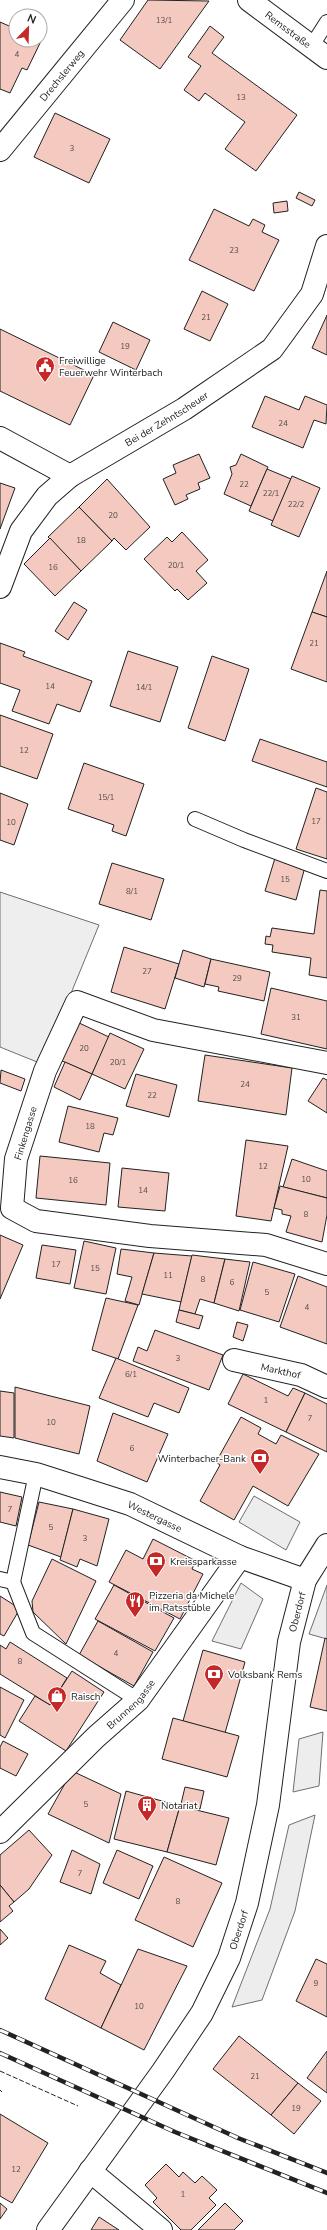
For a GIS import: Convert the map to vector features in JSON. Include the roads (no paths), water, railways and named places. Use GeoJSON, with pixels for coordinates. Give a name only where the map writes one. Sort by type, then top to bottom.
{"type":"FeatureCollection","features":[{"type":"Feature","properties":{"kind":"street","name":"Drechslerweg"},"geometry":{"type":"LineString","coordinates":[[0,150],[123,0]]}},
{"type":"Feature","properties":{"kind":"street","name":"Remsstraße"},"geometry":{"type":"LineString","coordinates":[[249,0],[319,53]]}},
{"type":"Feature","properties":{"kind":"street","name":"Bei der Zehntscheuer"},"geometry":{"type":"LineString","coordinates":[[0,586],[21,531],[47,496],[70,476],[184,409],[272,349],[312,294],[327,246]]}},
{"type":"Feature","properties":{"kind":"street"},"geometry":{"type":"LineString","coordinates":[[0,438],[70,476]]}},
{"type":"Feature","properties":{"kind":"street","name":"Finkengasse"},"geometry":{"type":"LineString","coordinates":[[327,1063],[153,1030],[77,1002],[45,1072],[16,1158],[12,1208],[36,1221],[150,1236],[266,1245],[327,1264]]}},
{"type":"Feature","properties":{"kind":"street","name":"Markthof"},"geometry":{"type":"LineString","coordinates":[[234,1360],[301,1375],[327,1387]]}},
{"type":"Feature","properties":{"kind":"street","name":"Westergasse"},"geometry":{"type":"LineString","coordinates":[[0,1467],[36,1474],[130,1504],[240,1557],[305,1580]]}},
{"type":"Feature","properties":{"kind":"street","name":"Oberdorf"},"geometry":{"type":"LineString","coordinates":[[48,2230],[163,2071],[202,2013],[229,1958],[247,1902],[268,1805],[289,1642],[305,1580],[327,1545]]}},
{"type":"Feature","properties":{"kind":"street","name":"Brunnengasse"},"geometry":{"type":"LineString","coordinates":[[0,1832],[96,1737],[138,1700],[240,1557]]}},
{"type":"Feature","properties":{"kind":"street"},"geometry":{"type":"LineString","coordinates":[[90,2171],[161,2230]]}},
{"type":"Feature","properties":{"kind":"lane"},"geometry":{"type":"LineString","coordinates":[[319,53],[327,22]]}},
{"type":"Feature","properties":{"kind":"lane"},"geometry":{"type":"LineString","coordinates":[[195,819],[244,840],[327,871]]}},
{"type":"Feature","properties":{"kind":"lane"},"geometry":{"type":"LineString","coordinates":[[36,1474],[7,1580],[33,1633],[138,1700]]}},
{"type":"Feature","properties":{"kind":"railway"},"geometry":{"type":"LineString","coordinates":[[0,2030],[238,2138],[327,2173]]}},
{"type":"Feature","properties":{"kind":"railway"},"geometry":{"type":"LineString","coordinates":[[0,2053],[175,2132],[327,2193]]}},
{"type":"Feature","properties":{"kind":"place","name":"Freiwillige Feuerwehr Winterbach"},"geometry":{"type":"Point","coordinates":[45,383]}},
{"type":"Feature","properties":{"kind":"place","name":"Winterbacher-Bank"},"geometry":{"type":"Point","coordinates":[260,1475]}},
{"type":"Feature","properties":{"kind":"place","name":"Kreissparkasse"},"geometry":{"type":"Point","coordinates":[156,1578]}},
{"type":"Feature","properties":{"kind":"place","name":"Pizzeria da Michele im Ratsstüble"},"geometry":{"type":"Point","coordinates":[135,1618]}},
{"type":"Feature","properties":{"kind":"place","name":"Volksbank Rems"},"geometry":{"type":"Point","coordinates":[214,1691]}},
{"type":"Feature","properties":{"kind":"place","name":"Raisch"},"geometry":{"type":"Point","coordinates":[57,1713]}},
{"type":"Feature","properties":{"kind":"place","name":"Notariat"},"geometry":{"type":"Point","coordinates":[147,1822]}}]}
